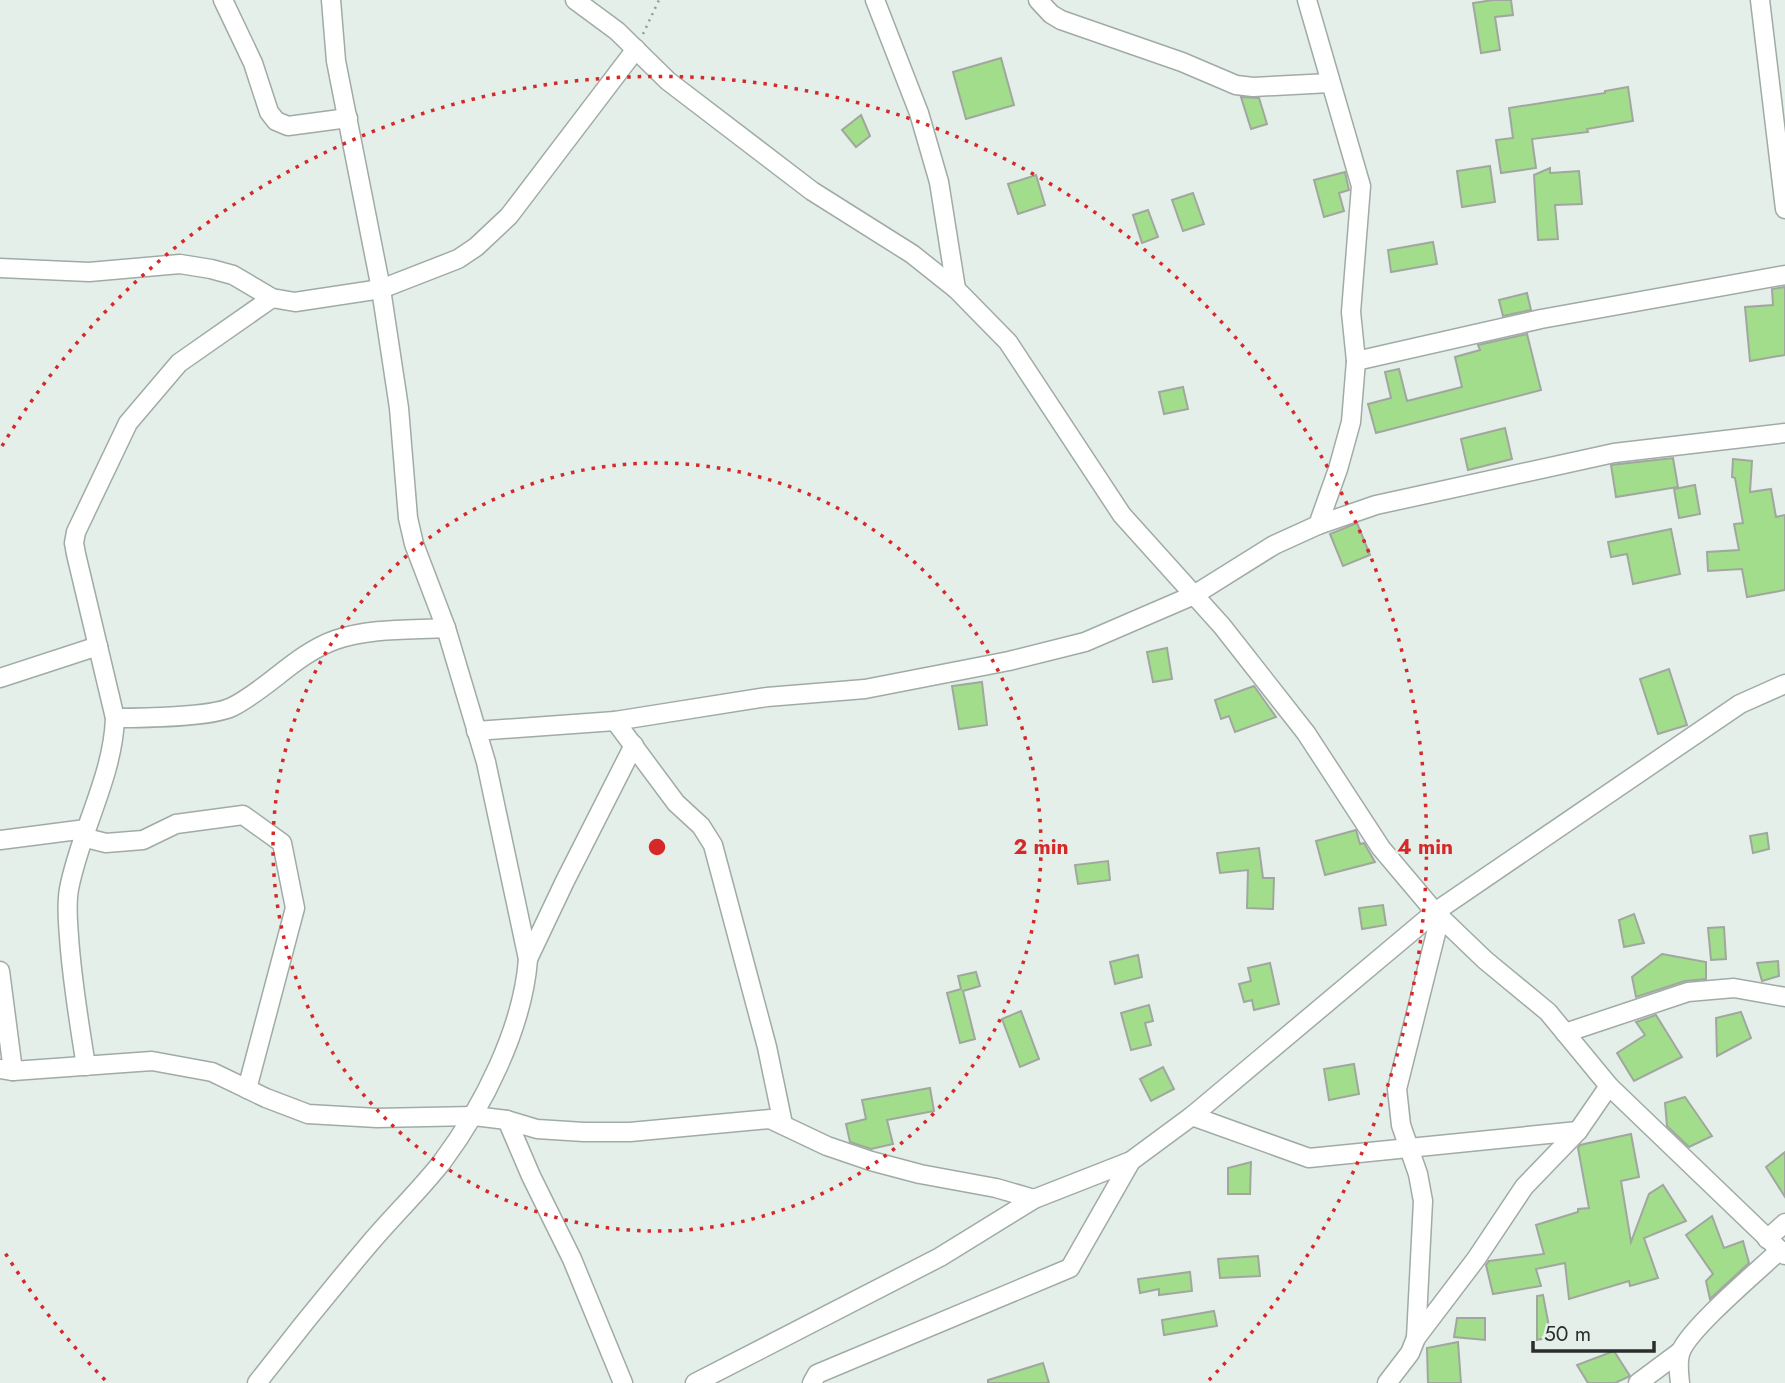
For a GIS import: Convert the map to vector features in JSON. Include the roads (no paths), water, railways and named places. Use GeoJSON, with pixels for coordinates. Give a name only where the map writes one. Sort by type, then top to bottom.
{"type":"FeatureCollection","features":[{"type":"Feature","properties":{"kind":"street"},"geometry":{"type":"LineString","coordinates":[[223,0],[253,63],[269,113],[276,121],[288,126],[348,118]]}},
{"type":"Feature","properties":{"kind":"street"},"geometry":{"type":"LineString","coordinates":[[257,1383],[308,1317],[440,1163],[474,1116],[520,1010],[526,988],[528,959],[486,762],[446,628],[414,544],[408,518],[399,408],[381,289],[336,61],[331,0]]}},
{"type":"Feature","properties":{"kind":"street"},"geometry":{"type":"LineString","coordinates":[[575,0],[603,19],[668,81],[812,191],[912,254],[956,289],[1008,342],[1122,515],[1222,626],[1306,733],[1381,848],[1438,915],[1485,960],[1548,1012],[1609,1086],[1777,1248]]}},
{"type":"Feature","properties":{"kind":"street"},"geometry":{"type":"LineString","coordinates":[[875,0],[919,113],[939,182],[956,289]]}},
{"type":"Feature","properties":{"kind":"street"},"geometry":{"type":"LineString","coordinates":[[1038,0],[1061,20],[1182,62],[1236,85],[1253,87],[1331,83]]}},
{"type":"Feature","properties":{"kind":"street"},"geometry":{"type":"LineString","coordinates":[[1307,0],[1361,186],[1351,312],[1356,361],[1351,422],[1338,470],[1318,525]]}},
{"type":"Feature","properties":{"kind":"street"},"geometry":{"type":"LineString","coordinates":[[1760,0],[1785,209]]}},
{"type":"Feature","properties":{"kind":"street"},"geometry":{"type":"LineString","coordinates":[[0,268],[89,272],[180,264],[233,275],[272,298],[295,302],[381,289],[458,259],[509,216],[636,49]]}},
{"type":"Feature","properties":{"kind":"street"},"geometry":{"type":"LineString","coordinates":[[1356,361],[1541,319],[1785,275]]}},
{"type":"Feature","properties":{"kind":"street"},"geometry":{"type":"LineString","coordinates":[[86,1066],[71,969],[67,916],[69,892],[84,833],[108,764],[115,718],[74,542],[76,532],[128,423],[179,363],[272,298]]}},
{"type":"Feature","properties":{"kind":"street"},"geometry":{"type":"LineString","coordinates":[[476,731],[615,721],[767,696],[865,690],[1009,661],[1085,642],[1194,595],[1274,545],[1318,525],[1376,505],[1614,453],[1785,433]]}},
{"type":"Feature","properties":{"kind":"street"},"geometry":{"type":"LineString","coordinates":[[115,718],[213,712],[231,708],[316,648],[333,641],[358,634],[446,628]]}},
{"type":"Feature","properties":{"kind":"street"},"geometry":{"type":"LineString","coordinates":[[0,678],[98,646]]}},
{"type":"Feature","properties":{"kind":"street"},"geometry":{"type":"LineString","coordinates":[[695,1383],[940,1257],[1034,1199],[1131,1161],[1192,1116],[1438,915],[1740,704],[1785,684]]}},
{"type":"Feature","properties":{"kind":"street"},"geometry":{"type":"LineString","coordinates":[[615,721],[676,803],[701,826],[713,845],[767,1047],[783,1124]]}},
{"type":"Feature","properties":{"kind":"street"},"geometry":{"type":"LineString","coordinates":[[528,959],[634,746]]}},
{"type":"Feature","properties":{"kind":"street"},"geometry":{"type":"LineString","coordinates":[[0,840],[84,833],[106,843],[143,840],[176,824],[243,815],[282,843],[295,908],[247,1088]]}},
{"type":"Feature","properties":{"kind":"street"},"geometry":{"type":"LineString","coordinates":[[1416,1338],[1423,1201],[1418,1174],[1401,1125],[1397,1089],[1438,915]]}},
{"type":"Feature","properties":{"kind":"street"},"geometry":{"type":"LineString","coordinates":[[0,971],[5,1071],[152,1061],[212,1072],[308,1114],[377,1118],[474,1116],[507,1120],[537,1129],[584,1132],[630,1132],[769,1119],[827,1146],[871,1161],[1034,1199]]}},
{"type":"Feature","properties":{"kind":"street"},"geometry":{"type":"LineString","coordinates":[[1565,1033],[1688,992],[1734,988],[1785,997]]}},
{"type":"Feature","properties":{"kind":"street"},"geometry":{"type":"LineString","coordinates":[[1387,1383],[1524,1187],[1578,1131],[1609,1086]]}},
{"type":"Feature","properties":{"kind":"street"},"geometry":{"type":"LineString","coordinates":[[1192,1116],[1309,1158],[1578,1131]]}},
{"type":"Feature","properties":{"kind":"street"},"geometry":{"type":"LineString","coordinates":[[507,1120],[572,1259],[622,1383]]}},
{"type":"Feature","properties":{"kind":"street"},"geometry":{"type":"LineString","coordinates":[[812,1383],[817,1374],[1069,1268],[1131,1161]]}},
{"type":"Feature","properties":{"kind":"street"},"geometry":{"type":"LineString","coordinates":[[1638,1383],[1681,1351],[1694,1331],[1777,1248],[1785,1223]]}},
{"type":"Feature","properties":{"kind":"street"},"geometry":{"type":"LineString","coordinates":[[1680,1383],[1678,1367],[1681,1351]]}}]}
